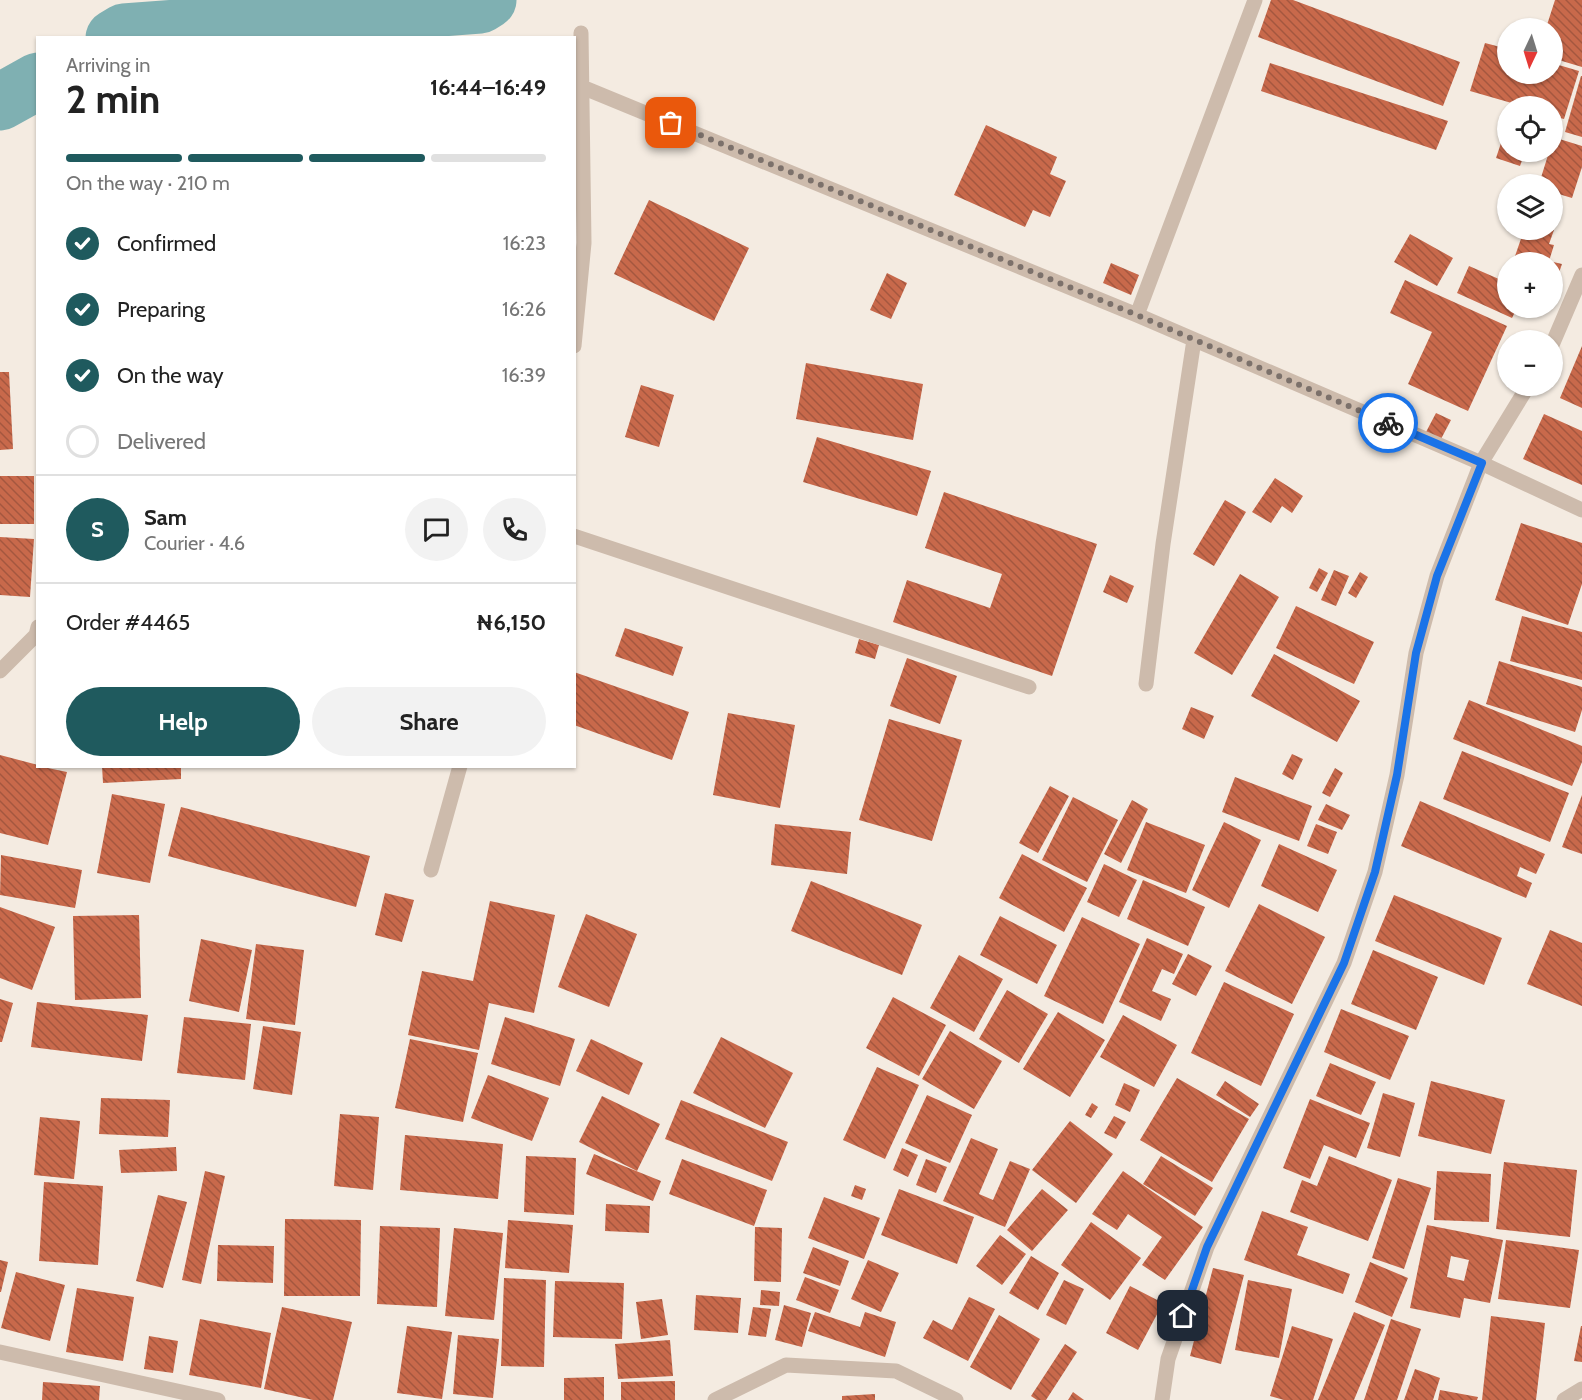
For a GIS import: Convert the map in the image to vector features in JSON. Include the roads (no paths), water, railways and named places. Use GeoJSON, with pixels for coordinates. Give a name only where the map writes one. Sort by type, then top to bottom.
{"type":"FeatureCollection","features":[{"type":"Feature","properties":{"kind":"street"},"geometry":{"type":"LineString","coordinates":[[1137,315],[1255,0]]}},
{"type":"Feature","properties":{"kind":"street"},"geometry":{"type":"LineString","coordinates":[[576,325],[584,243],[582,33]]}},
{"type":"Feature","properties":{"kind":"street"},"geometry":{"type":"LineString","coordinates":[[582,87],[1137,315],[1482,463],[1582,510]]}},
{"type":"Feature","properties":{"kind":"street"},"geometry":{"type":"LineString","coordinates":[[1558,330],[1582,275]]}},
{"type":"Feature","properties":{"kind":"street"},"geometry":{"type":"LineString","coordinates":[[1146,684],[1162,555],[1194,340]]}},
{"type":"Feature","properties":{"kind":"street"},"geometry":{"type":"LineString","coordinates":[[1162,1400],[1168,1359],[1207,1247],[1344,963],[1375,872],[1397,775],[1416,653],[1437,576],[1482,463],[1522,396]]}},
{"type":"Feature","properties":{"kind":"street"},"geometry":{"type":"LineString","coordinates":[[576,537],[1029,687]]}},
{"type":"Feature","properties":{"kind":"street"},"geometry":{"type":"LineString","coordinates":[[0,671],[36,635]]}},
{"type":"Feature","properties":{"kind":"street"},"geometry":{"type":"LineString","coordinates":[[431,870],[459,768]]}},
{"type":"Feature","properties":{"kind":"street"},"geometry":{"type":"LineString","coordinates":[[0,1352],[218,1400]]}},
{"type":"Feature","properties":{"kind":"street"},"geometry":{"type":"LineString","coordinates":[[715,1400],[786,1365],[896,1371],[956,1400]]}},
{"type":"Feature","properties":{"kind":"street"},"geometry":{"type":"LineString","coordinates":[[1564,1400],[1582,1389]]}},
{"type":"Feature","properties":{"kind":"waterway"},"geometry":{"type":"LineString","coordinates":[[117,36],[124,32],[480,5],[488,0]]}},
{"type":"Feature","properties":{"kind":"waterway"},"geometry":{"type":"LineString","coordinates":[[0,102],[36,82]]}}]}
